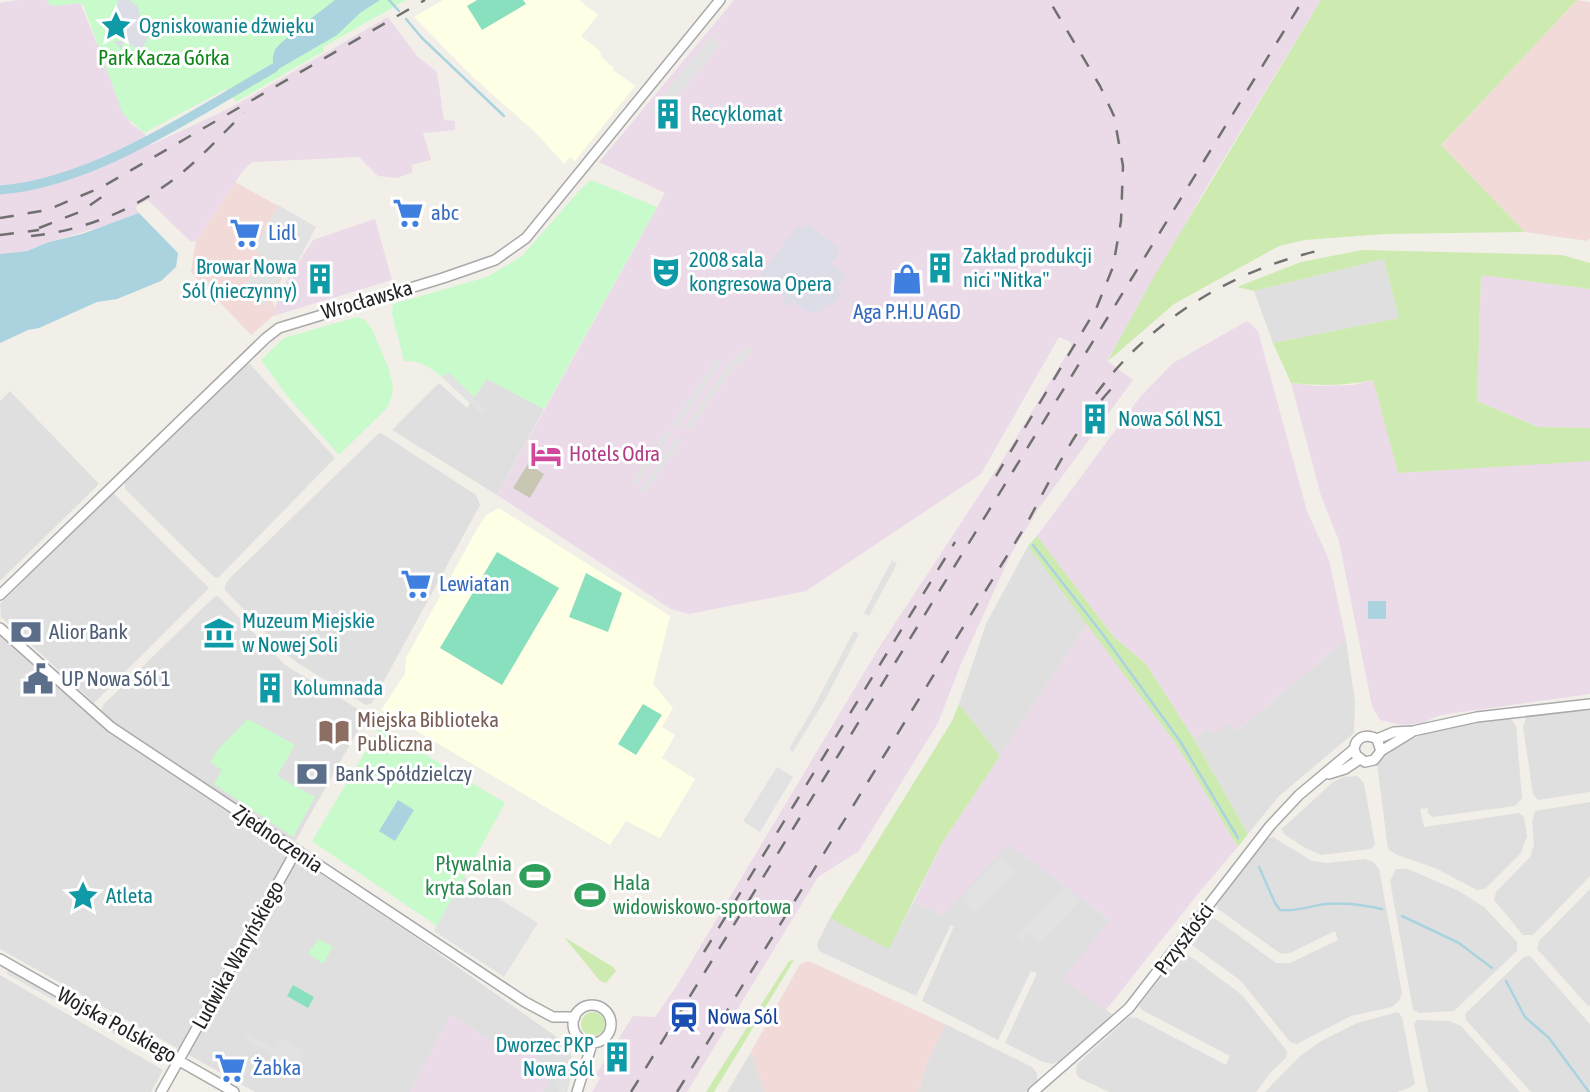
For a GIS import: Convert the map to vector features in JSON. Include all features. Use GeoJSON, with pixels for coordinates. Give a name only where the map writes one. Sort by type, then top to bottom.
{"type":"FeatureCollection","features":[{"type":"Feature","properties":{"kind":"street","name":"Wrocławska"},"geometry":{"type":"LineString","coordinates":[[0,595],[279,328],[495,260],[526,238],[720,0]]}},
{"type":"Feature","properties":{"kind":"street","name":"Zjednoczenia"},"geometry":{"type":"LineString","coordinates":[[0,628],[111,727],[525,1002],[553,1017],[575,1017]]}},
{"type":"Feature","properties":{"kind":"street"},"geometry":{"type":"LineString","coordinates":[[1377,739],[1394,732],[1413,732],[1477,717],[1590,704]]}},
{"type":"Feature","properties":{"kind":"street"},"geometry":{"type":"LineString","coordinates":[[1381,751],[1377,739],[1372,736],[1362,737],[1354,749],[1364,762],[1374,760],[1381,751],[1413,732]]}},
{"type":"Feature","properties":{"kind":"street","name":"Przyszłości"},"geometry":{"type":"LineString","coordinates":[[1033,1092],[1129,1008],[1270,826],[1299,795],[1354,749]]}},
{"type":"Feature","properties":{"kind":"street"},"geometry":{"type":"LineString","coordinates":[[1324,775],[1345,769],[1360,759]]}},
{"type":"Feature","properties":{"kind":"street","name":"Ludwika Waryńskiego"},"geometry":{"type":"LineString","coordinates":[[161,1092],[296,851]]}},
{"type":"Feature","properties":{"kind":"street","name":"Wojska Polskiego"},"geometry":{"type":"LineString","coordinates":[[0,959],[234,1092]]}},
{"type":"Feature","properties":{"kind":"street"},"geometry":{"type":"LineString","coordinates":[[577,1092],[592,1044],[607,1037],[611,1027],[609,1016],[602,1008],[592,1005],[582,1009],[575,1017],[573,1027],[578,1037],[592,1044]]}},
{"type":"Feature","properties":{"kind":"shaded area"},"geometry":{"type":"Polygon","coordinates":[[[47,0],[51,6],[80,3],[131,124],[144,133],[151,145],[232,107],[388,17],[417,56],[437,72],[444,120],[455,121],[455,130],[423,133],[431,160],[411,165],[413,172],[397,178],[378,176],[359,157],[252,162],[242,172],[196,241],[191,242],[148,200],[135,207],[139,213],[121,221],[27,251],[0,254],[0,3],[47,0]]]}},
{"type":"Feature","properties":{"kind":"shaded area"},"geometry":{"type":"Polygon","coordinates":[[[118,0],[130,0],[138,7],[148,38],[143,47],[134,47],[126,41],[122,50],[114,41],[121,41],[123,37],[120,30],[114,27],[112,16],[117,9],[118,0]]]}},
{"type":"Feature","properties":{"kind":"shaded area"},"geometry":{"type":"Polygon","coordinates":[[[443,0],[579,0],[598,15],[581,36],[599,50],[602,58],[613,70],[635,86],[575,161],[570,157],[564,164],[536,133],[473,77],[414,17],[443,0]]]}},
{"type":"Feature","properties":{"kind":"shaded area"},"geometry":{"type":"Polygon","coordinates":[[[734,0],[1321,0],[1209,183],[1107,361],[1133,380],[1039,508],[1011,554],[961,664],[938,723],[859,851],[818,877],[687,1092],[592,1092],[600,1078],[596,1074],[633,1016],[655,1017],[676,987],[880,646],[1005,456],[1071,347],[1071,342],[1059,337],[981,474],[806,591],[689,614],[671,609],[497,495],[665,193],[599,162],[734,0]]]}},
{"type":"Feature","properties":{"kind":"shaded area"},"geometry":{"type":"Polygon","coordinates":[[[1577,0],[1590,2],[1588,241],[1525,232],[1441,145],[1577,0]]]}},
{"type":"Feature","properties":{"kind":"shaded area"},"geometry":{"type":"Polygon","coordinates":[[[711,36],[721,44],[660,119],[650,111],[711,36]]]}},
{"type":"Feature","properties":{"kind":"shaded area"},"geometry":{"type":"Polygon","coordinates":[[[235,182],[316,227],[293,270],[284,274],[274,294],[276,298],[272,301],[279,314],[251,335],[191,272],[196,241],[235,182]]]}},
{"type":"Feature","properties":{"kind":"shaded area"},"geometry":{"type":"Polygon","coordinates":[[[278,205],[316,227],[293,270],[286,267],[266,306],[243,291],[262,255],[254,250],[278,205]]]}},
{"type":"Feature","properties":{"kind":"shaded area"},"geometry":{"type":"Polygon","coordinates":[[[375,219],[392,280],[273,316],[280,291],[313,240],[375,219]]]}},
{"type":"Feature","properties":{"kind":"shaded area"},"geometry":{"type":"Polygon","coordinates":[[[807,224],[837,246],[840,251],[831,264],[846,275],[837,288],[842,292],[832,307],[826,304],[821,312],[809,313],[793,301],[789,307],[782,302],[786,297],[770,285],[767,289],[760,282],[760,276],[797,226],[804,227],[807,224]]]}},
{"type":"Feature","properties":{"kind":"shaded area"},"geometry":{"type":"Polygon","coordinates":[[[1384,259],[1399,318],[1273,343],[1254,291],[1384,259]]]}},
{"type":"Feature","properties":{"kind":"shaded area"},"geometry":{"type":"Polygon","coordinates":[[[1481,274],[1590,289],[1590,428],[1538,427],[1477,401],[1481,274]]]}},
{"type":"Feature","properties":{"kind":"shaded area"},"geometry":{"type":"Polygon","coordinates":[[[1247,321],[1258,331],[1307,511],[1329,560],[1346,640],[1237,731],[1229,724],[1214,733],[1208,728],[1194,739],[1146,664],[1114,637],[1037,536],[1140,397],[1173,363],[1247,321]]]}},
{"type":"Feature","properties":{"kind":"shaded area"},"geometry":{"type":"Polygon","coordinates":[[[751,346],[753,352],[735,366],[690,429],[685,426],[729,363],[751,346]]]}},
{"type":"Feature","properties":{"kind":"shaded area"},"geometry":{"type":"Polygon","coordinates":[[[717,359],[722,362],[676,428],[671,425],[717,359]]]}},
{"type":"Feature","properties":{"kind":"shaded area"},"geometry":{"type":"Polygon","coordinates":[[[248,362],[335,458],[218,578],[126,490],[124,482],[248,362]]]}},
{"type":"Feature","properties":{"kind":"shaded area"},"geometry":{"type":"Polygon","coordinates":[[[449,373],[474,397],[487,379],[544,409],[497,495],[392,430],[439,383],[467,408],[470,403],[442,377],[449,373]]]}},
{"type":"Feature","properties":{"kind":"shaded area"},"geometry":{"type":"Polygon","coordinates":[[[449,373],[486,410],[483,415],[442,377],[449,373]]]}},
{"type":"Feature","properties":{"kind":"shaded area"},"geometry":{"type":"Polygon","coordinates":[[[1373,380],[1399,473],[1590,460],[1590,694],[1441,715],[1422,723],[1402,725],[1380,720],[1372,706],[1339,541],[1321,496],[1291,383],[1315,386],[1353,385],[1373,380]]]}},
{"type":"Feature","properties":{"kind":"shaded area"},"geometry":{"type":"Polygon","coordinates":[[[10,391],[99,484],[0,581],[0,401],[10,391]]]}},
{"type":"Feature","properties":{"kind":"shaded area"},"geometry":{"type":"Polygon","coordinates":[[[667,430],[672,433],[637,484],[632,481],[667,430]]]}},
{"type":"Feature","properties":{"kind":"shaded area"},"geometry":{"type":"Polygon","coordinates":[[[379,433],[476,495],[480,505],[372,703],[366,705],[285,653],[225,590],[225,586],[229,579],[379,433]]]}},
{"type":"Feature","properties":{"kind":"shaded area"},"geometry":{"type":"Polygon","coordinates":[[[678,436],[682,440],[645,493],[640,490],[678,436]]]}},
{"type":"Feature","properties":{"kind":"shaded area"},"geometry":{"type":"Polygon","coordinates":[[[528,464],[544,474],[530,498],[513,488],[528,464]]]}},
{"type":"Feature","properties":{"kind":"shaded area"},"geometry":{"type":"Polygon","coordinates":[[[113,493],[209,588],[94,703],[1,617],[0,604],[113,493]]]}},
{"type":"Feature","properties":{"kind":"shaded area"},"geometry":{"type":"Polygon","coordinates":[[[499,508],[670,616],[653,684],[673,708],[662,727],[675,735],[662,758],[695,779],[660,838],[626,821],[610,845],[381,710],[405,674],[406,658],[476,531],[486,515],[499,508]]]}},
{"type":"Feature","properties":{"kind":"shaded area"},"geometry":{"type":"Polygon","coordinates":[[[1028,546],[1087,624],[1000,756],[959,704],[986,624],[1028,546]]]}},
{"type":"Feature","properties":{"kind":"shaded area"},"geometry":{"type":"Polygon","coordinates":[[[892,560],[897,564],[869,616],[864,613],[892,560]]]}},
{"type":"Feature","properties":{"kind":"shaded area"},"geometry":{"type":"Polygon","coordinates":[[[218,596],[285,665],[366,716],[296,840],[292,842],[126,732],[101,711],[103,705],[218,596]]]}},
{"type":"Feature","properties":{"kind":"shaded area"},"geometry":{"type":"Polygon","coordinates":[[[1087,624],[1176,744],[1238,847],[1106,1010],[1063,979],[1110,920],[1008,844],[943,915],[914,901],[942,843],[1087,624]]]}},
{"type":"Feature","properties":{"kind":"shaded area"},"geometry":{"type":"Polygon","coordinates":[[[854,631],[859,634],[826,698],[793,752],[789,749],[854,631]]]}},
{"type":"Feature","properties":{"kind":"shaded area"},"geometry":{"type":"Polygon","coordinates":[[[0,634],[109,733],[414,936],[568,1045],[574,1066],[567,1092],[542,1092],[549,1086],[533,1049],[515,1037],[500,1047],[451,1014],[410,1092],[255,1092],[0,949],[0,634]]]}},
{"type":"Feature","properties":{"kind":"shaded area"},"geometry":{"type":"Polygon","coordinates":[[[1346,640],[1355,702],[1354,733],[1279,796],[1248,834],[1194,739],[1208,728],[1229,723],[1237,731],[1346,640]]]}},
{"type":"Feature","properties":{"kind":"shaded area"},"geometry":{"type":"Polygon","coordinates":[[[1590,710],[1590,792],[1538,800],[1533,794],[1523,727],[1527,715],[1590,710]]]}},
{"type":"Feature","properties":{"kind":"shaded area"},"geometry":{"type":"Polygon","coordinates":[[[1510,718],[1516,726],[1522,798],[1515,806],[1433,817],[1428,814],[1428,808],[1420,809],[1424,827],[1519,813],[1524,817],[1527,836],[1521,853],[1485,889],[1477,890],[1435,868],[1397,855],[1388,849],[1377,764],[1384,756],[1395,747],[1428,732],[1459,724],[1510,718]]]}},
{"type":"Feature","properties":{"kind":"shaded area"},"geometry":{"type":"Polygon","coordinates":[[[777,767],[793,777],[760,832],[743,821],[777,767]]]}},
{"type":"Feature","properties":{"kind":"shaded area"},"geometry":{"type":"Polygon","coordinates":[[[1357,776],[1364,783],[1375,844],[1371,849],[1321,855],[1284,834],[1281,828],[1333,782],[1343,777],[1357,776]]]}},
{"type":"Feature","properties":{"kind":"shaded area"},"geometry":{"type":"Polygon","coordinates":[[[1590,802],[1590,876],[1533,935],[1523,935],[1494,900],[1496,892],[1530,857],[1534,844],[1532,822],[1535,811],[1590,802]]]}},
{"type":"Feature","properties":{"kind":"shaded area"},"geometry":{"type":"Polygon","coordinates":[[[1273,837],[1312,861],[1327,863],[1365,859],[1373,862],[1379,869],[1402,993],[1399,1001],[1392,1007],[1351,1016],[1297,1044],[1290,1042],[1241,981],[1189,943],[1208,915],[1276,963],[1290,963],[1338,940],[1335,931],[1290,953],[1281,954],[1218,909],[1216,903],[1266,839],[1273,837]]]}},
{"type":"Feature","properties":{"kind":"shaded area"},"geometry":{"type":"Polygon","coordinates":[[[1008,843],[1111,921],[1064,979],[1112,1014],[1109,1020],[1062,1060],[1053,1064],[1043,1062],[1005,1043],[1037,973],[1031,971],[998,1040],[922,1001],[954,926],[951,925],[916,996],[819,951],[817,944],[830,918],[889,948],[914,901],[943,915],[1008,843]]]}},
{"type":"Feature","properties":{"kind":"shaded area"},"geometry":{"type":"Polygon","coordinates":[[[1001,857],[1016,871],[976,914],[961,899],[1001,857]]]}},
{"type":"Feature","properties":{"kind":"shaded area"},"geometry":{"type":"Polygon","coordinates":[[[1396,869],[1408,869],[1459,891],[1484,907],[1517,942],[1517,951],[1454,1011],[1420,1013],[1413,1010],[1390,881],[1396,869]]]}},
{"type":"Feature","properties":{"kind":"shaded area"},"geometry":{"type":"Polygon","coordinates":[[[464,877],[538,923],[504,977],[434,931],[464,877]]]}},
{"type":"Feature","properties":{"kind":"shaded area"},"geometry":{"type":"Polygon","coordinates":[[[1065,887],[1080,901],[1040,942],[1030,933],[1022,941],[1017,936],[1065,887]]]}},
{"type":"Feature","properties":{"kind":"shaded area"},"geometry":{"type":"Polygon","coordinates":[[[1590,889],[1588,1006],[1537,949],[1539,941],[1590,889]]]}},
{"type":"Feature","properties":{"kind":"shaded area"},"geometry":{"type":"Polygon","coordinates":[[[1180,952],[1186,953],[1242,995],[1287,1051],[1286,1058],[1256,1092],[1109,1092],[1079,1078],[1076,1073],[1077,1064],[1129,1017],[1137,1018],[1226,1065],[1230,1056],[1139,1006],[1180,952]]]}},
{"type":"Feature","properties":{"kind":"shaded area"},"geometry":{"type":"Polygon","coordinates":[[[1530,956],[1590,1024],[1590,1092],[1531,1092],[1466,1020],[1465,1014],[1524,957],[1530,956]]]}},
{"type":"Feature","properties":{"kind":"shaded area"},"geometry":{"type":"Polygon","coordinates":[[[809,961],[945,1024],[927,1063],[918,1092],[765,1092],[751,1052],[800,964],[809,961]]]}},
{"type":"Feature","properties":{"kind":"shaded area"},"geometry":{"type":"Polygon","coordinates":[[[8,968],[147,1046],[147,1052],[7,974],[8,968]]]}},
{"type":"Feature","properties":{"kind":"shaded area"},"geometry":{"type":"Polygon","coordinates":[[[0,975],[163,1070],[151,1092],[0,1092],[0,975]]]}},
{"type":"Feature","properties":{"kind":"shaded area"},"geometry":{"type":"Polygon","coordinates":[[[1398,1012],[1402,1017],[1415,1084],[1409,1088],[1397,1092],[1265,1092],[1300,1056],[1321,1041],[1357,1023],[1398,1012]]]}},
{"type":"Feature","properties":{"kind":"shaded area"},"geometry":{"type":"Polygon","coordinates":[[[451,1014],[500,1047],[515,1037],[533,1049],[549,1086],[542,1092],[410,1092],[451,1014]]]}},
{"type":"Feature","properties":{"kind":"shaded area"},"geometry":{"type":"Polygon","coordinates":[[[1417,1020],[1449,1021],[1461,1026],[1520,1092],[1428,1092],[1414,1024],[1417,1020]]]}},
{"type":"Feature","properties":{"kind":"shaded area"},"geometry":{"type":"Polygon","coordinates":[[[945,1024],[1032,1067],[1037,1073],[1037,1081],[1025,1092],[918,1092],[927,1063],[945,1024]]]}},
{"type":"Feature","properties":{"kind":"shaded area"},"geometry":{"type":"Polygon","coordinates":[[[248,1034],[273,1048],[279,1037],[305,1052],[296,1067],[245,1039],[248,1034]]]}},
{"type":"Feature","properties":{"kind":"shaded area"},"geometry":{"type":"Polygon","coordinates":[[[751,1052],[765,1092],[727,1092],[751,1052]]]}},
{"type":"Feature","properties":{"kind":"shaded area"},"geometry":{"type":"Polygon","coordinates":[[[549,1066],[573,1069],[566,1092],[559,1092],[549,1066]]]}},
{"type":"Feature","properties":{"kind":"green space","name":"Park Kacza Górka"},"geometry":{"type":"Polygon","coordinates":[[[47,0],[406,0],[323,47],[324,51],[236,102],[226,89],[144,133],[123,114],[84,7],[80,3],[51,6],[47,0]]]}},
{"type":"Feature","properties":{"kind":"green space"},"geometry":{"type":"Polygon","coordinates":[[[477,0],[523,0],[526,4],[482,30],[467,6],[477,0]]]}},
{"type":"Feature","properties":{"kind":"green space"},"geometry":{"type":"Polygon","coordinates":[[[1321,0],[1577,0],[1441,145],[1525,232],[1385,234],[1305,240],[1279,246],[1174,304],[1107,362],[1156,273],[1321,0]]]}},
{"type":"Feature","properties":{"kind":"green space"},"geometry":{"type":"Polygon","coordinates":[[[591,180],[657,207],[544,409],[487,379],[474,397],[449,373],[442,377],[424,365],[404,361],[392,313],[393,304],[487,277],[522,256],[591,180]]]}},
{"type":"Feature","properties":{"kind":"green space"},"geometry":{"type":"Polygon","coordinates":[[[1362,250],[1562,255],[1590,263],[1590,289],[1481,275],[1477,401],[1538,427],[1590,428],[1590,461],[1398,473],[1373,380],[1332,385],[1291,383],[1273,343],[1399,318],[1384,259],[1254,291],[1237,287],[1301,262],[1362,250]]]}},
{"type":"Feature","properties":{"kind":"green space"},"geometry":{"type":"Polygon","coordinates":[[[357,317],[365,320],[372,329],[388,367],[393,386],[392,396],[387,408],[339,455],[288,397],[261,360],[284,338],[357,317]]]}},
{"type":"Feature","properties":{"kind":"green space"},"geometry":{"type":"Polygon","coordinates":[[[1037,536],[1114,637],[1146,664],[1194,739],[1248,834],[1238,847],[1176,744],[1028,546],[1037,536]]]}},
{"type":"Feature","properties":{"kind":"green space"},"geometry":{"type":"Polygon","coordinates":[[[497,552],[559,588],[502,685],[440,648],[497,552]]]}},
{"type":"Feature","properties":{"kind":"green space"},"geometry":{"type":"Polygon","coordinates":[[[586,573],[622,593],[608,632],[569,617],[586,573]]]}},
{"type":"Feature","properties":{"kind":"green space"},"geometry":{"type":"Polygon","coordinates":[[[643,704],[662,715],[636,755],[618,744],[643,704]]]}},
{"type":"Feature","properties":{"kind":"green space"},"geometry":{"type":"Polygon","coordinates":[[[959,704],[1000,756],[942,843],[889,949],[830,918],[952,721],[959,704]]]}},
{"type":"Feature","properties":{"kind":"green space"},"geometry":{"type":"Polygon","coordinates":[[[248,719],[295,745],[277,776],[315,797],[293,837],[214,784],[222,770],[210,762],[220,747],[248,719]]]}},
{"type":"Feature","properties":{"kind":"green space"},"geometry":{"type":"Polygon","coordinates":[[[380,727],[505,803],[437,926],[312,841],[380,727]]]}},
{"type":"Feature","properties":{"kind":"green space"},"geometry":{"type":"Polygon","coordinates":[[[564,937],[613,967],[616,971],[606,983],[600,981],[564,937]]]}},
{"type":"Feature","properties":{"kind":"green space"},"geometry":{"type":"Polygon","coordinates":[[[319,939],[333,947],[323,964],[308,953],[319,939]]]}},
{"type":"Feature","properties":{"kind":"green space"},"geometry":{"type":"Polygon","coordinates":[[[794,960],[714,1092],[706,1092],[789,961],[794,960]]]}},
{"type":"Feature","properties":{"kind":"green space"},"geometry":{"type":"Polygon","coordinates":[[[293,985],[314,997],[308,1008],[287,996],[293,985]]]}},
{"type":"Feature","properties":{"kind":"green space"},"geometry":{"type":"Polygon","coordinates":[[[593,1012],[602,1015],[605,1024],[602,1033],[593,1036],[584,1033],[581,1024],[584,1015],[593,1012]]]}},
{"type":"Feature","properties":{"kind":"water"},"geometry":{"type":"Polygon","coordinates":[[[335,0],[380,0],[360,13],[337,35],[275,71],[273,58],[279,45],[335,0]]]}},
{"type":"Feature","properties":{"kind":"water"},"geometry":{"type":"Polygon","coordinates":[[[139,213],[178,253],[176,267],[161,281],[117,299],[97,302],[0,343],[0,254],[27,251],[139,213]]]}},
{"type":"Feature","properties":{"kind":"water"},"geometry":{"type":"Polygon","coordinates":[[[1368,601],[1386,601],[1386,619],[1368,619],[1368,601]]]}},
{"type":"Feature","properties":{"kind":"water"},"geometry":{"type":"Polygon","coordinates":[[[398,800],[414,810],[395,841],[379,831],[398,800]]]}},
{"type":"Feature","properties":{"kind":"waterway"},"geometry":{"type":"LineString","coordinates":[[389,0],[399,11]]}},
{"type":"Feature","properties":{"kind":"waterway"},"geometry":{"type":"LineString","coordinates":[[406,19],[422,38],[504,116]]}},
{"type":"Feature","properties":{"kind":"waterway"},"geometry":{"type":"LineString","coordinates":[[0,190],[35,185],[71,174],[142,144],[274,68]]}},
{"type":"Feature","properties":{"kind":"waterway"},"geometry":{"type":"LineString","coordinates":[[1033,545],[1101,632],[1180,741],[1238,838]]}},
{"type":"Feature","properties":{"kind":"waterway"},"geometry":{"type":"LineString","coordinates":[[1259,867],[1280,910],[1340,903],[1382,909]]}},
{"type":"Feature","properties":{"kind":"waterway"},"geometry":{"type":"LineString","coordinates":[[1402,916],[1459,943],[1492,968]]}},
{"type":"Feature","properties":{"kind":"waterway"},"geometry":{"type":"LineString","coordinates":[[1506,981],[1525,1017],[1549,1038],[1589,1092]]}},
{"type":"Feature","properties":{"kind":"railway"},"geometry":{"type":"LineString","coordinates":[[0,218],[47,210],[102,187],[425,0]]}},
{"type":"Feature","properties":{"kind":"railway"},"geometry":{"type":"LineString","coordinates":[[996,476],[1096,309],[1113,267],[1121,221],[1123,166],[1114,116],[1100,86],[1049,0]]}},
{"type":"Feature","properties":{"kind":"railway"},"geometry":{"type":"LineString","coordinates":[[631,1092],[1303,0]]}},
{"type":"Feature","properties":{"kind":"railway"},"geometry":{"type":"LineString","coordinates":[[31,236],[75,228],[136,203],[191,165],[244,113]]}},
{"type":"Feature","properties":{"kind":"railway"},"geometry":{"type":"LineString","coordinates":[[39,228],[82,211],[110,191]]}},
{"type":"Feature","properties":{"kind":"railway"},"geometry":{"type":"LineString","coordinates":[[0,235],[39,230]]}},
{"type":"Feature","properties":{"kind":"railway"},"geometry":{"type":"LineString","coordinates":[[1096,394],[1141,344],[1166,322],[1194,303],[1253,272],[1317,251]]}},
{"type":"Feature","properties":{"kind":"railway"},"geometry":{"type":"LineString","coordinates":[[677,1092],[1026,525],[1075,437],[1112,388]]}},
{"type":"Feature","properties":{"kind":"railway"},"geometry":{"type":"LineString","coordinates":[[704,952],[955,542]]}},
{"type":"Feature","properties":{"kind":"place","name":"Ogniskowanie dźwięku"},"geometry":{"type":"Point","coordinates":[116,26]}},
{"type":"Feature","properties":{"kind":"place","name":"Recyklomat"},"geometry":{"type":"Point","coordinates":[668,114]}},
{"type":"Feature","properties":{"kind":"place","name":"abc"},"geometry":{"type":"Point","coordinates":[408,213]}},
{"type":"Feature","properties":{"kind":"place","name":"Lidl"},"geometry":{"type":"Point","coordinates":[245,233]}},
{"type":"Feature","properties":{"kind":"place","name":"Zakład produkcji nici \"Nitka\""},"geometry":{"type":"Point","coordinates":[940,268]}},
{"type":"Feature","properties":{"kind":"place","name":"2008 sala kongresowa Opera"},"geometry":{"type":"Point","coordinates":[666,272]}},
{"type":"Feature","properties":{"kind":"place","name":"Browar Nowa Sól (nieczynny)"},"geometry":{"type":"Point","coordinates":[320,279]}},
{"type":"Feature","properties":{"kind":"place","name":"Aga P.H.U AGD"},"geometry":{"type":"Point","coordinates":[907,279]}},
{"type":"Feature","properties":{"kind":"place","name":"Nowa Sól NS1"},"geometry":{"type":"Point","coordinates":[1095,419]}},
{"type":"Feature","properties":{"kind":"place","name":"Hotels Odra"},"geometry":{"type":"Point","coordinates":[546,454]}},
{"type":"Feature","properties":{"kind":"place","name":"Lewiatan"},"geometry":{"type":"Point","coordinates":[416,584]}},
{"type":"Feature","properties":{"kind":"place","name":"Alior Bank"},"geometry":{"type":"Point","coordinates":[26,632]}},
{"type":"Feature","properties":{"kind":"place","name":"Muzeum Miejskie w Nowej Soli"},"geometry":{"type":"Point","coordinates":[219,633]}},
{"type":"Feature","properties":{"kind":"place","name":"UP Nowa Sól 1"},"geometry":{"type":"Point","coordinates":[38,679]}},
{"type":"Feature","properties":{"kind":"place","name":"Kolumnada"},"geometry":{"type":"Point","coordinates":[270,688]}},
{"type":"Feature","properties":{"kind":"place","name":"Miejska Biblioteka Publiczna"},"geometry":{"type":"Point","coordinates":[334,732]}},
{"type":"Feature","properties":{"kind":"place","name":"Bank Spółdzielczy"},"geometry":{"type":"Point","coordinates":[312,774]}},
{"type":"Feature","properties":{"kind":"place","name":"Pływalnia kryta Solan"},"geometry":{"type":"Point","coordinates":[535,876]}},
{"type":"Feature","properties":{"kind":"place","name":"Hala widowiskowo-sportowa"},"geometry":{"type":"Point","coordinates":[590,895]}},
{"type":"Feature","properties":{"kind":"place","name":"Atleta"},"geometry":{"type":"Point","coordinates":[83,896]}},
{"type":"Feature","properties":{"kind":"place","name":"Nowa Sól"},"geometry":{"type":"Point","coordinates":[684,1017]}},
{"type":"Feature","properties":{"kind":"place","name":"Dworzec PKP Nowa Sól"},"geometry":{"type":"Point","coordinates":[617,1057]}},
{"type":"Feature","properties":{"kind":"place","name":"Żabka"},"geometry":{"type":"Point","coordinates":[230,1068]}}]}
